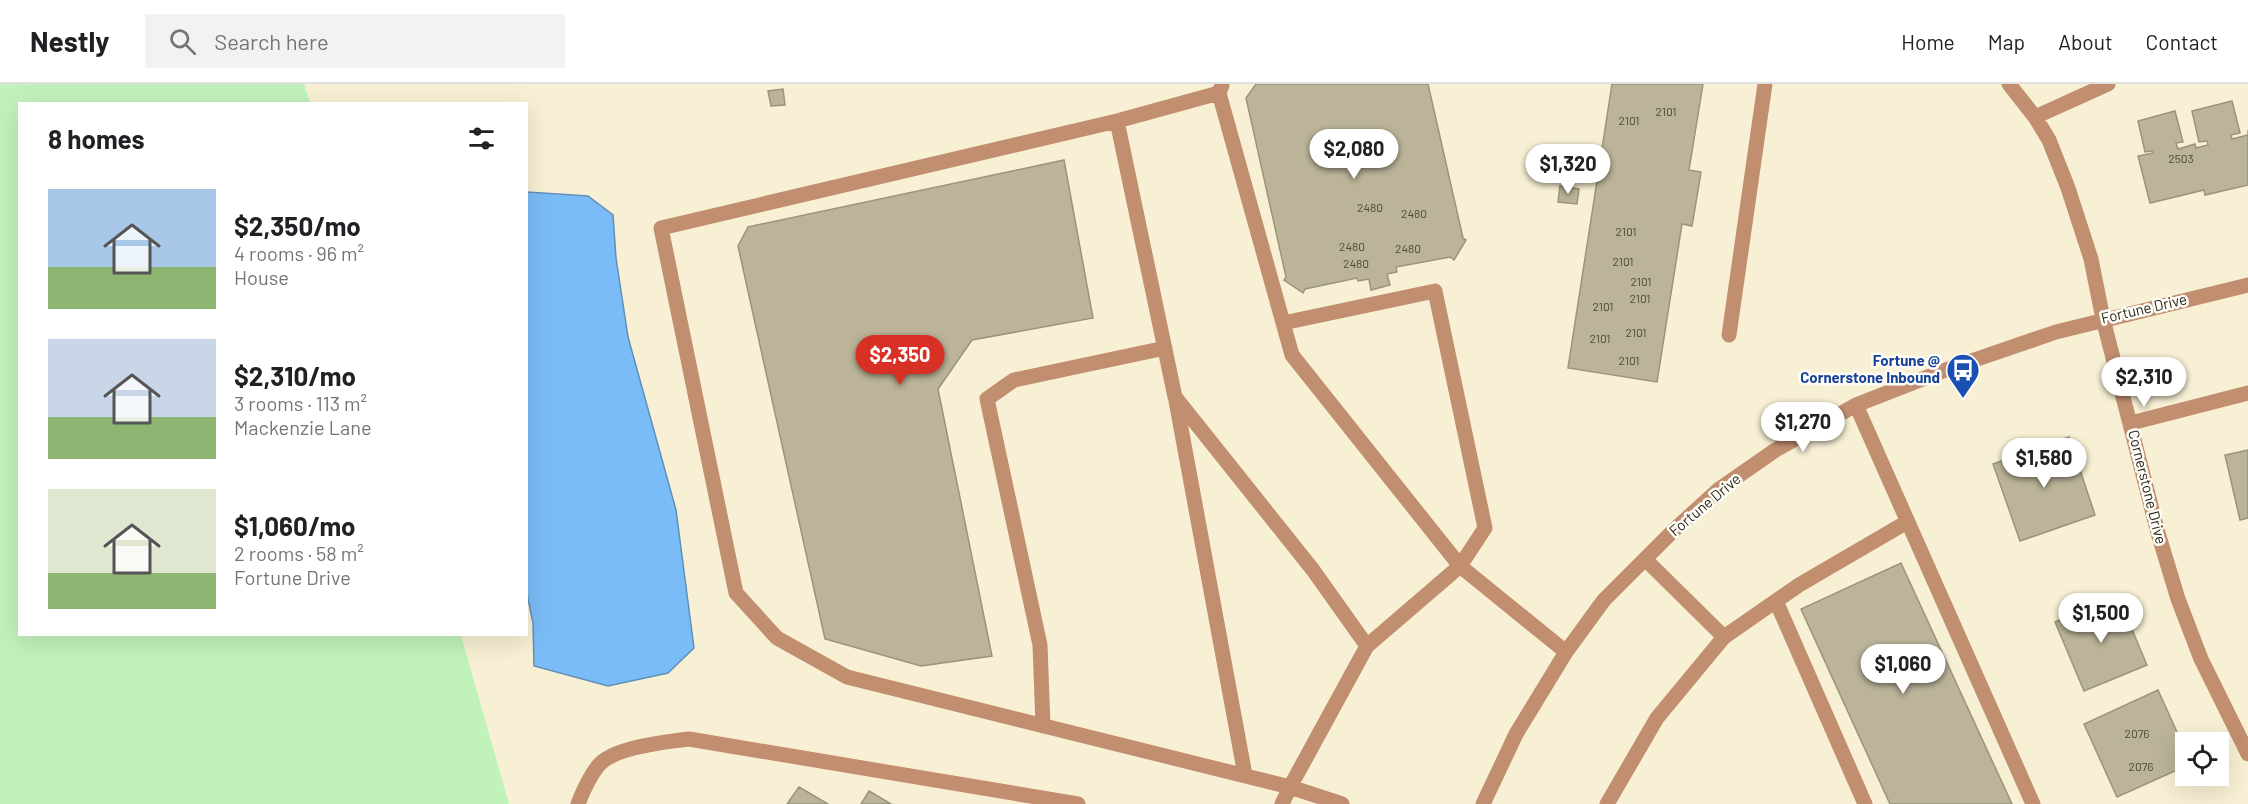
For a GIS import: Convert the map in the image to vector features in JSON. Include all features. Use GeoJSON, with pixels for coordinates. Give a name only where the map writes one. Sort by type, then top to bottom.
{"type":"FeatureCollection","features":[{"type":"Feature","properties":{"kind":"street"},"geometry":{"type":"LineString","coordinates":[[1729,335],[1765,84]]}},
{"type":"Feature","properties":{"kind":"street","name":"Cornerstone Drive"},"geometry":{"type":"LineString","coordinates":[[2009,84],[2036,117],[2049,140],[2071,198],[2091,259],[2103,319],[2158,533],[2178,599],[2201,658],[2248,754]]}},
{"type":"Feature","properties":{"kind":"street"},"geometry":{"type":"LineString","coordinates":[[2036,117],[2108,84]]}},
{"type":"Feature","properties":{"kind":"street"},"geometry":{"type":"LineString","coordinates":[[1342,804],[1245,775],[847,677],[777,638],[736,593],[661,228],[1117,121],[1221,89],[1292,355],[1460,567],[1566,652]]}},
{"type":"Feature","properties":{"kind":"street"},"geometry":{"type":"LineString","coordinates":[[1117,121],[1175,398],[1245,775]]}},
{"type":"Feature","properties":{"kind":"street","name":"Fortune Drive"},"geometry":{"type":"LineString","coordinates":[[1484,804],[1516,734],[1566,652],[1604,600],[1718,490],[1774,451],[1856,405],[1948,369],[2056,332],[2248,285]]}},
{"type":"Feature","properties":{"kind":"street"},"geometry":{"type":"LineString","coordinates":[[1282,804],[1367,645],[1460,567],[1485,528],[1435,291],[1283,323]]}},
{"type":"Feature","properties":{"kind":"street"},"geometry":{"type":"LineString","coordinates":[[1043,726],[1040,645],[987,399],[1014,380],[1165,348]]}},
{"type":"Feature","properties":{"kind":"street"},"geometry":{"type":"LineString","coordinates":[[2131,423],[2248,393]]}},
{"type":"Feature","properties":{"kind":"street"},"geometry":{"type":"LineString","coordinates":[[1175,398],[1313,570],[1367,645]]}},
{"type":"Feature","properties":{"kind":"street"},"geometry":{"type":"LineString","coordinates":[[1856,405],[2033,804]]}},
{"type":"Feature","properties":{"kind":"street"},"geometry":{"type":"LineString","coordinates":[[1607,804],[1657,718],[1724,637],[1799,585],[1907,522]]}},
{"type":"Feature","properties":{"kind":"street"},"geometry":{"type":"LineString","coordinates":[[1645,559],[1724,637]]}},
{"type":"Feature","properties":{"kind":"street"},"geometry":{"type":"LineString","coordinates":[[1776,601],[1865,804]]}},
{"type":"Feature","properties":{"kind":"street"},"geometry":{"type":"LineString","coordinates":[[578,804],[584,788],[599,764],[622,751],[660,742],[688,739],[1077,804]]}},
{"type":"Feature","properties":{"kind":"green space"},"geometry":{"type":"Polygon","coordinates":[[[0,84],[304,84],[310,102],[18,102],[18,636],[461,636],[509,804],[0,804],[0,84]]]}},
{"type":"Feature","properties":{"kind":"water"},"geometry":{"type":"Polygon","coordinates":[[[528,192],[588,196],[613,215],[616,258],[628,337],[676,510],[694,648],[668,673],[608,686],[534,666],[533,623],[528,599],[528,192]]]}},
{"type":"Feature","properties":{"kind":"building"},"geometry":{"type":"Polygon","coordinates":[[[1256,84],[1428,84],[1463,238],[1466,240],[1454,260],[1450,257],[1396,267],[1397,272],[1387,274],[1390,285],[1371,290],[1369,279],[1358,281],[1357,278],[1305,289],[1303,293],[1284,280],[1286,277],[1246,98],[1256,84]]]}},
{"type":"Feature","properties":{"kind":"building"},"geometry":{"type":"Polygon","coordinates":[[[1612,84],[1703,84],[1689,170],[1701,172],[1692,226],[1682,224],[1657,382],[1568,368],[1612,84]]]}},
{"type":"Feature","properties":{"kind":"building"},"geometry":{"type":"Polygon","coordinates":[[[783,89],[785,105],[771,106],[768,91],[783,89]]]}},
{"type":"Feature","properties":{"kind":"building"},"geometry":{"type":"Polygon","coordinates":[[[2232,101],[2240,133],[2231,135],[2232,139],[2248,135],[2248,185],[2205,195],[2204,190],[2150,203],[2138,156],[2153,153],[2152,151],[2145,152],[2138,121],[2175,111],[2183,142],[2176,143],[2178,149],[2195,144],[2196,148],[2208,145],[2207,141],[2199,142],[2192,111],[2232,101]]]}},
{"type":"Feature","properties":{"kind":"building"},"geometry":{"type":"Polygon","coordinates":[[[1064,160],[1093,318],[972,340],[938,389],[992,656],[921,666],[825,639],[738,246],[748,227],[1064,160]]]}},
{"type":"Feature","properties":{"kind":"building"},"geometry":{"type":"Polygon","coordinates":[[[1560,186],[1579,189],[1577,204],[1558,202],[1560,186]]]}},
{"type":"Feature","properties":{"kind":"building"},"geometry":{"type":"Polygon","coordinates":[[[2069,437],[2095,515],[2020,541],[1993,464],[2069,437]]]}},
{"type":"Feature","properties":{"kind":"building"},"geometry":{"type":"Polygon","coordinates":[[[2248,450],[2248,518],[2240,520],[2225,455],[2248,450]]]}},
{"type":"Feature","properties":{"kind":"building"},"geometry":{"type":"Polygon","coordinates":[[[1901,563],[2012,804],[1890,804],[1801,609],[1901,563]]]}},
{"type":"Feature","properties":{"kind":"building"},"geometry":{"type":"Polygon","coordinates":[[[2118,596],[2147,665],[2084,691],[2055,622],[2118,596]]]}},
{"type":"Feature","properties":{"kind":"building"},"geometry":{"type":"Polygon","coordinates":[[[2158,690],[2177,732],[2175,732],[2175,771],[2117,797],[2084,724],[2158,690]]]}},
{"type":"Feature","properties":{"kind":"building"},"geometry":{"type":"Polygon","coordinates":[[[799,787],[828,804],[787,804],[799,787]]]}},
{"type":"Feature","properties":{"kind":"building"},"geometry":{"type":"Polygon","coordinates":[[[869,791],[891,804],[861,804],[869,791]]]}},
{"type":"Feature","properties":{"kind":"place","name":"Fortune @ Cornerstone Inbound"},"geometry":{"type":"Point","coordinates":[1963,399]}}]}
